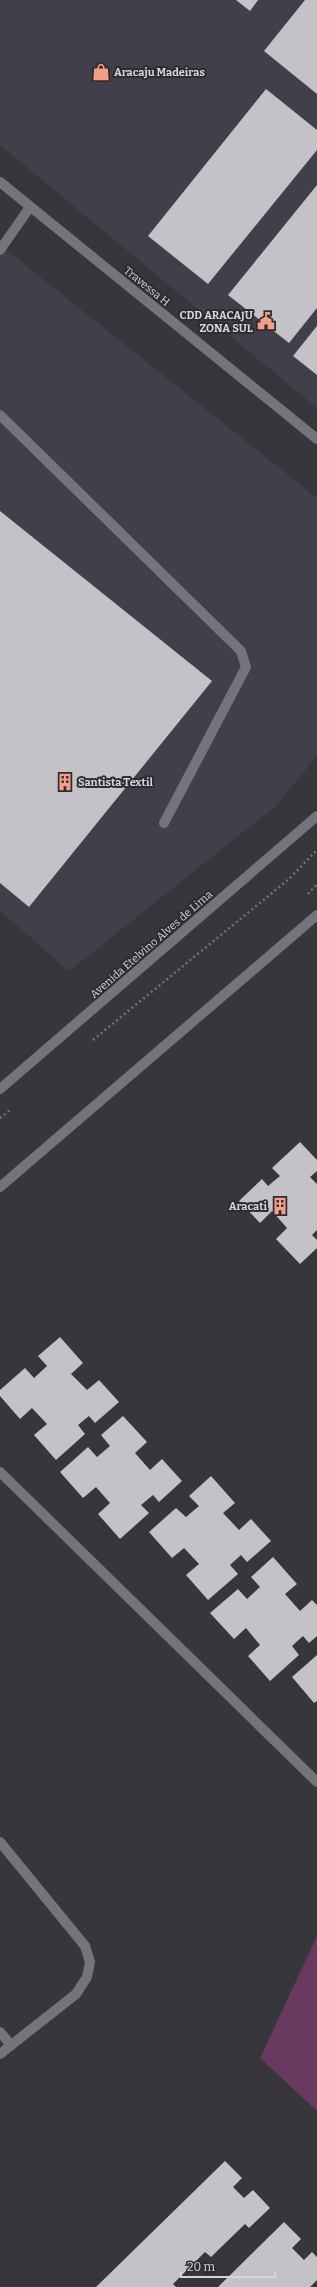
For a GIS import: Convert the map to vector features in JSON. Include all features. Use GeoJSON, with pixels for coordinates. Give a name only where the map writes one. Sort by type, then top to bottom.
{"type":"FeatureCollection","features":[{"type":"Feature","properties":{"kind":"street","name":"Travessa H"},"geometry":{"type":"LineString","coordinates":[[0,182],[317,439]]}},
{"type":"Feature","properties":{"kind":"street"},"geometry":{"type":"LineString","coordinates":[[0,250],[30,207]]}},
{"type":"Feature","properties":{"kind":"street"},"geometry":{"type":"LineString","coordinates":[[0,415],[241,651],[246,667],[164,823]]}},
{"type":"Feature","properties":{"kind":"street","name":"Avenida Etelvino Alves de Lima"},"geometry":{"type":"LineString","coordinates":[[0,1089],[317,816]]}},
{"type":"Feature","properties":{"kind":"street"},"geometry":{"type":"LineString","coordinates":[[0,1187],[317,915]]}},
{"type":"Feature","properties":{"kind":"street"},"geometry":{"type":"LineString","coordinates":[[0,1472],[317,1782]]}},
{"type":"Feature","properties":{"kind":"street"},"geometry":{"type":"LineString","coordinates":[[0,1842],[85,1946],[90,1962],[87,1977],[76,1994],[0,2054]]}},
{"type":"Feature","properties":{"kind":"street"},"geometry":{"type":"LineString","coordinates":[[0,2032],[11,2045]]}},
{"type":"Feature","properties":{"kind":"path"},"geometry":{"type":"LineString","coordinates":[[88,1044],[289,879],[317,850]]}},
{"type":"Feature","properties":{"kind":"path"},"geometry":{"type":"LineString","coordinates":[[0,1118],[12,1108]]}},
{"type":"Feature","properties":{"kind":"shaded area"},"geometry":{"type":"Polygon","coordinates":[[[0,0],[317,0],[317,408],[0,145],[0,0]]]}},
{"type":"Feature","properties":{"kind":"shaded area"},"geometry":{"type":"Polygon","coordinates":[[[0,245],[317,498],[317,756],[276,806],[69,971],[0,911],[0,245]]]}},
{"type":"Feature","properties":{"kind":"shaded area"},"geometry":{"type":"Polygon","coordinates":[[[317,1936],[317,2111],[260,2058],[317,1936]]]}},
{"type":"Feature","properties":{"kind":"building"},"geometry":{"type":"Polygon","coordinates":[[[236,0],[258,0],[250,11],[236,0]]]}},
{"type":"Feature","properties":{"kind":"building"},"geometry":{"type":"Polygon","coordinates":[[[305,0],[317,0],[317,94],[264,51],[305,0]]]}},
{"type":"Feature","properties":{"kind":"building"},"geometry":{"type":"Polygon","coordinates":[[[266,89],[317,130],[317,150],[208,284],[148,236],[266,89]]]}},
{"type":"Feature","properties":{"kind":"building"},"geometry":{"type":"Polygon","coordinates":[[[317,185],[317,308],[289,343],[228,295],[317,185]]]}},
{"type":"Feature","properties":{"kind":"building"},"geometry":{"type":"Polygon","coordinates":[[[317,326],[317,375],[293,356],[317,326]]]}},
{"type":"Feature","properties":{"kind":"building","name":"Santista Textil"},"geometry":{"type":"Polygon","coordinates":[[[0,511],[212,681],[29,907],[0,883],[0,511]]]}},
{"type":"Feature","properties":{"kind":"building","name":"Aracati"},"geometry":{"type":"Polygon","coordinates":[[[300,1142],[317,1160],[317,1171],[310,1177],[317,1184],[317,1230],[312,1235],[317,1240],[317,1248],[300,1264],[276,1239],[287,1228],[272,1211],[260,1223],[239,1201],[262,1179],[268,1186],[280,1176],[272,1168],[300,1142]]]}},
{"type":"Feature","properties":{"kind":"building"},"geometry":{"type":"Polygon","coordinates":[[[60,1337],[83,1363],[71,1374],[87,1390],[99,1380],[119,1402],[95,1423],[89,1416],[78,1425],[85,1434],[56,1460],[34,1435],[47,1424],[32,1408],[20,1419],[0,1396],[0,1390],[25,1368],[34,1378],[47,1366],[38,1356],[60,1337]]]}},
{"type":"Feature","properties":{"kind":"building"},"geometry":{"type":"Polygon","coordinates":[[[123,1416],[147,1442],[135,1453],[150,1470],[162,1459],[182,1481],[159,1502],[153,1495],[141,1505],[149,1513],[120,1539],[98,1514],[110,1503],[96,1487],[83,1498],[60,1472],[88,1447],[97,1457],[110,1446],[101,1435],[123,1416]]]}},
{"type":"Feature","properties":{"kind":"building"},"geometry":{"type":"Polygon","coordinates":[[[211,1476],[235,1503],[223,1513],[239,1530],[251,1519],[271,1541],[247,1562],[241,1555],[230,1565],[238,1574],[208,1600],[186,1575],[199,1564],[184,1548],[172,1558],[149,1532],[176,1508],[186,1517],[199,1506],[189,1496],[211,1476]]]}},
{"type":"Feature","properties":{"kind":"building"},"geometry":{"type":"Polygon","coordinates":[[[273,1557],[297,1584],[285,1594],[300,1611],[312,1600],[317,1605],[317,1636],[309,1643],[303,1636],[292,1646],[299,1655],[270,1681],[248,1656],[260,1645],[246,1628],[234,1639],[210,1613],[238,1589],[247,1599],[260,1587],[251,1577],[273,1557]]]}},
{"type":"Feature","properties":{"kind":"building"},"geometry":{"type":"Polygon","coordinates":[[[317,1655],[317,1701],[314,1703],[292,1677],[317,1655]]]}},
{"type":"Feature","properties":{"kind":"building"},"geometry":{"type":"Polygon","coordinates":[[[225,2161],[242,2178],[233,2187],[244,2198],[253,2190],[270,2208],[249,2228],[245,2224],[211,2257],[205,2252],[173,2284],[176,2287],[96,2287],[225,2161]]]}},
{"type":"Feature","properties":{"kind":"building"},"geometry":{"type":"Polygon","coordinates":[[[284,2222],[301,2239],[292,2248],[304,2260],[312,2252],[317,2257],[317,2280],[310,2287],[218,2287],[284,2222]]]}},
{"type":"Feature","properties":{"kind":"place","name":"Aracaju Madeiras"},"geometry":{"type":"Point","coordinates":[101,72]}},
{"type":"Feature","properties":{"kind":"place","name":"CDD ARACAJU ZONA SUL"},"geometry":{"type":"Point","coordinates":[266,321]}},
{"type":"Feature","properties":{"kind":"place","name":"Santista Textil"},"geometry":{"type":"Point","coordinates":[65,782]}},
{"type":"Feature","properties":{"kind":"place","name":"Aracati"},"geometry":{"type":"Point","coordinates":[280,1206]}}]}
